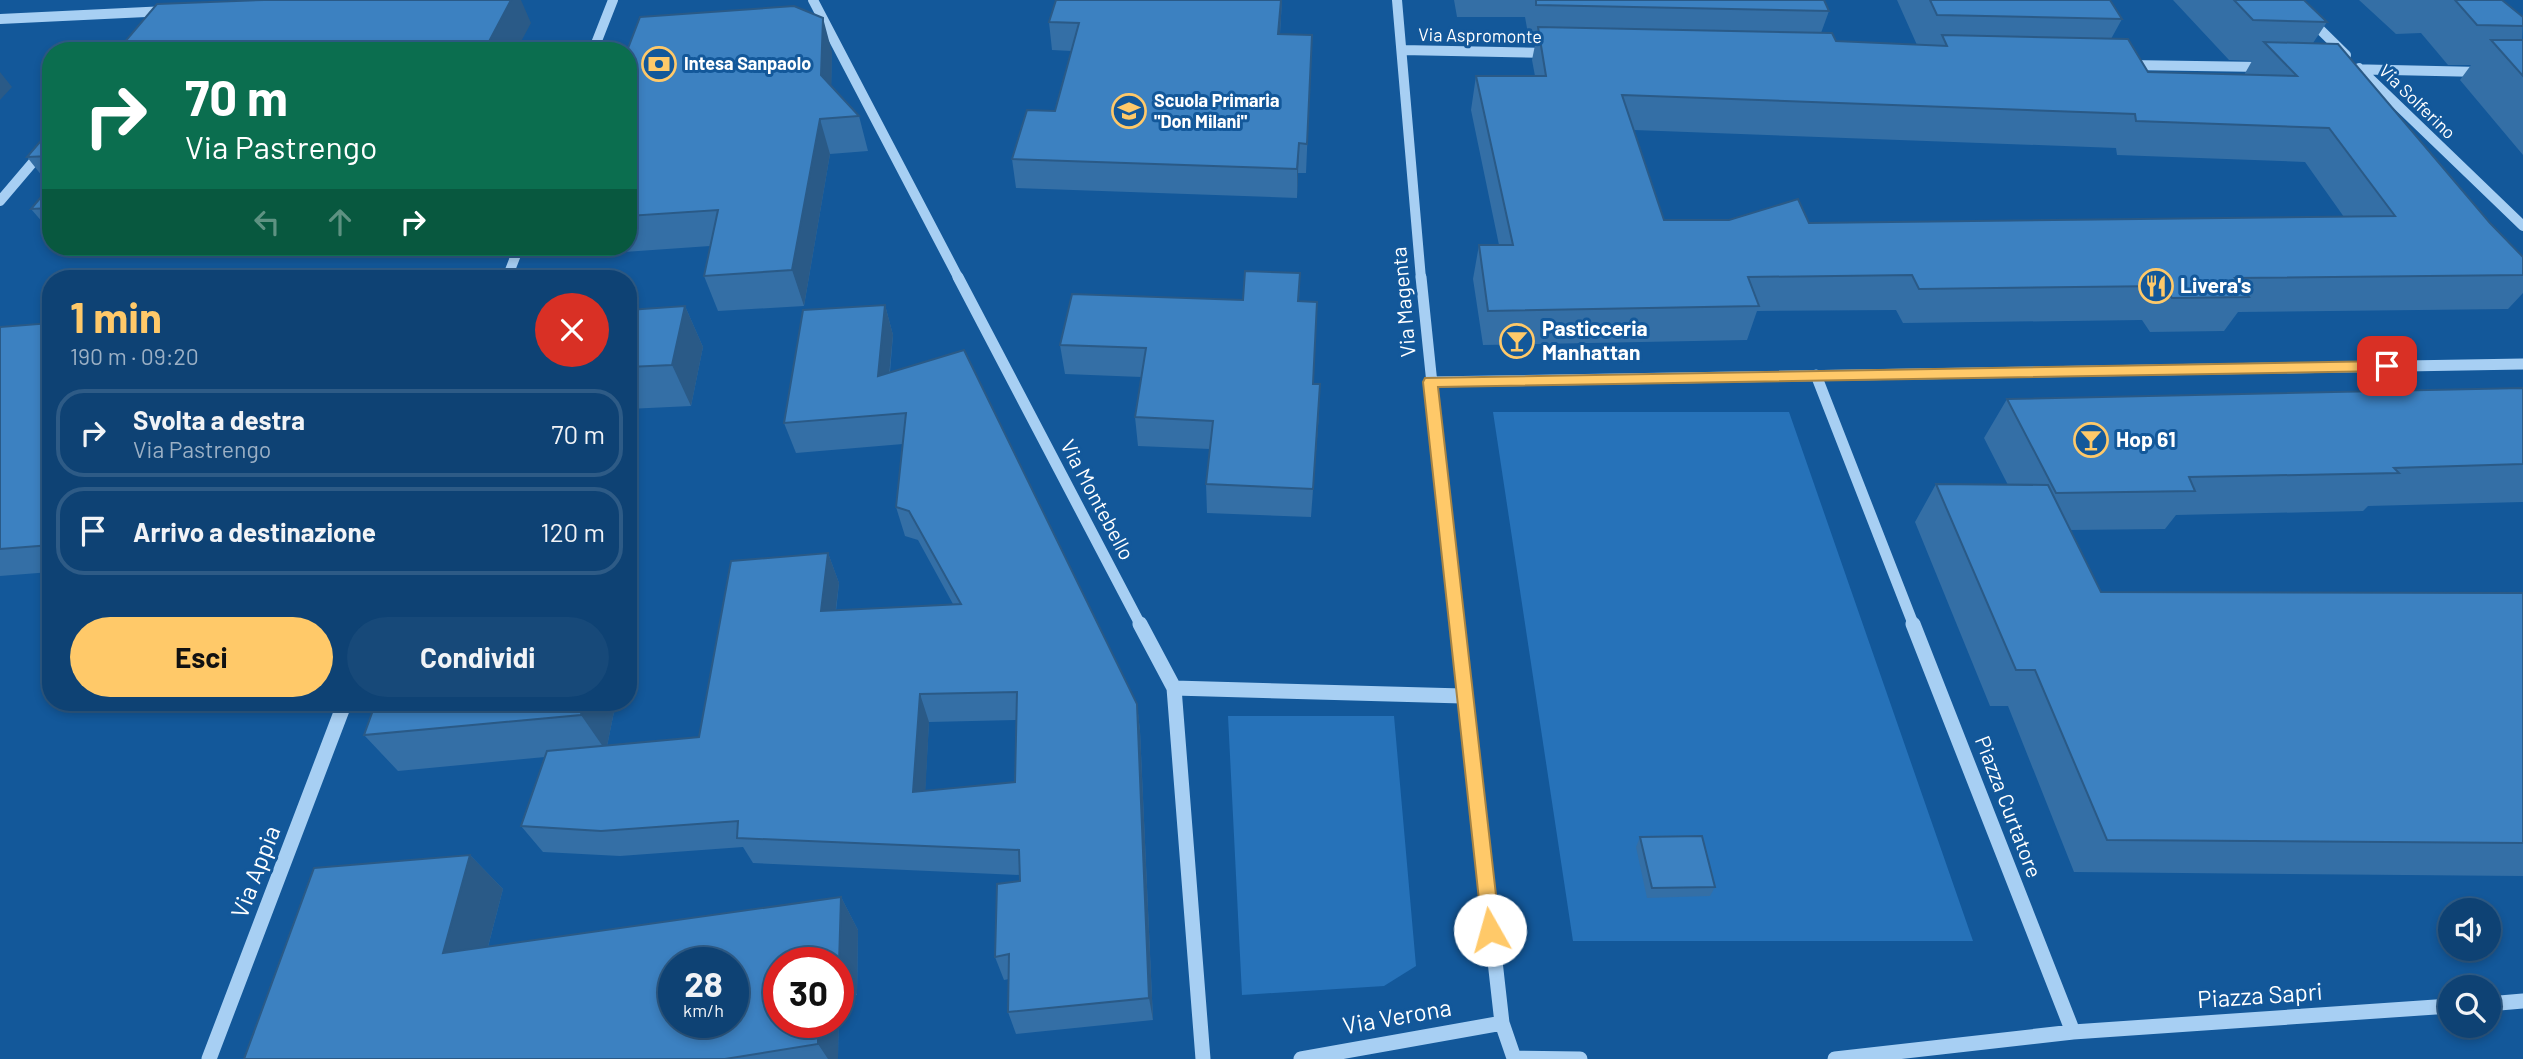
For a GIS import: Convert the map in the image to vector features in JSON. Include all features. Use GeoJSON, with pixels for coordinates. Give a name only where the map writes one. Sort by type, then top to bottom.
{"type":"FeatureCollection","features":[{"type":"Feature","properties":{"kind":"street"},"geometry":{"type":"LineString","coordinates":[[597,42],[613,0]]}},
{"type":"Feature","properties":{"kind":"street","name":"Via Montebello"},"geometry":{"type":"LineString","coordinates":[[813,0],[1174,688],[1203,1059]]}},
{"type":"Feature","properties":{"kind":"street","name":"Via Magenta"},"geometry":{"type":"LineString","coordinates":[[1397,0],[1430,382],[1463,696],[1502,1023],[1513,1058]]}},
{"type":"Feature","properties":{"kind":"street","name":"Via Solferino"},"geometry":{"type":"LineString","coordinates":[[2290,0],[2523,226]]}},
{"type":"Feature","properties":{"kind":"street"},"geometry":{"type":"LineString","coordinates":[[0,19],[172,11]]}},
{"type":"Feature","properties":{"kind":"street"},"geometry":{"type":"LineString","coordinates":[[151,22],[159,12]]}},
{"type":"Feature","properties":{"kind":"street","name":"Via Aspromonte"},"geometry":{"type":"LineString","coordinates":[[1402,50],[1555,53]]}},
{"type":"Feature","properties":{"kind":"street"},"geometry":{"type":"LineString","coordinates":[[2113,64],[2280,68]]}},
{"type":"Feature","properties":{"kind":"street"},"geometry":{"type":"LineString","coordinates":[[2334,69],[2496,73]]}},
{"type":"Feature","properties":{"kind":"street"},"geometry":{"type":"LineString","coordinates":[[0,201],[42,152]]}},
{"type":"Feature","properties":{"kind":"street"},"geometry":{"type":"LineString","coordinates":[[1430,382],[2523,364]]}},
{"type":"Feature","properties":{"kind":"street","name":"Piazza Curtatore"},"geometry":{"type":"LineString","coordinates":[[1816,375],[2073,1031]]}},
{"type":"Feature","properties":{"kind":"street"},"geometry":{"type":"LineString","coordinates":[[1174,688],[1463,696]]}},
{"type":"Feature","properties":{"kind":"street","name":"Via Appia"},"geometry":{"type":"LineString","coordinates":[[209,1059],[342,711]]}},
{"type":"Feature","properties":{"kind":"street"},"geometry":{"type":"LineString","coordinates":[[2501,1003],[2523,1001]]}},
{"type":"Feature","properties":{"kind":"street","name":"Piazza Sapri"},"geometry":{"type":"LineString","coordinates":[[2073,1031],[2438,1007]]}},
{"type":"Feature","properties":{"kind":"street","name":"Via Verona"},"geometry":{"type":"LineString","coordinates":[[1301,1059],[1502,1023]]}},
{"type":"Feature","properties":{"kind":"street"},"geometry":{"type":"LineString","coordinates":[[1835,1059],[2073,1031]]}},
{"type":"Feature","properties":{"kind":"street"},"geometry":{"type":"LineString","coordinates":[[1513,1058],[1580,1059]]}},
{"type":"Feature","properties":{"kind":"shaded area"},"geometry":{"type":"Polygon","coordinates":[[[1493,412],[1789,412],[1973,941],[1573,941],[1493,412]]]}},
{"type":"Feature","properties":{"kind":"shaded area"},"geometry":{"type":"Polygon","coordinates":[[[1228,716],[1394,716],[1416,966],[1384,986],[1242,995],[1228,716]]]}},
{"type":"Feature","properties":{"kind":"building"},"geometry":{"type":"Polygon","coordinates":[[[264,0],[511,0],[489,42],[125,42],[157,4],[264,0]]]}},
{"type":"Feature","properties":{"kind":"building"},"geometry":{"type":"Polygon","coordinates":[[[1056,0],[1281,0],[1278,34],[1312,35],[1307,144],[1299,143],[1297,169],[1012,159],[1027,110],[1055,111],[1079,23],[1049,22],[1056,0]]]}},
{"type":"Feature","properties":{"kind":"building"},"geometry":{"type":"Polygon","coordinates":[[[1536,0],[1824,0],[1829,11],[1536,5],[1536,0]]]}},
{"type":"Feature","properties":{"kind":"building"},"geometry":{"type":"Polygon","coordinates":[[[1930,0],[2110,0],[2122,19],[1937,15],[1930,0]]]}},
{"type":"Feature","properties":{"kind":"building"},"geometry":{"type":"Polygon","coordinates":[[[2234,0],[2304,0],[2327,22],[2253,20],[2234,0]]]}},
{"type":"Feature","properties":{"kind":"building"},"geometry":{"type":"Polygon","coordinates":[[[2455,0],[2502,0],[2523,17],[2523,26],[2477,25],[2455,0]]]}},
{"type":"Feature","properties":{"kind":"building"},"geometry":{"type":"Polygon","coordinates":[[[794,6],[823,18],[821,75],[859,116],[820,119],[792,270],[704,276],[718,210],[637,215],[637,42],[630,42],[640,17],[794,6]]]}},
{"type":"Feature","properties":{"kind":"building"},"geometry":{"type":"Polygon","coordinates":[[[1538,27],[1832,33],[1836,41],[1947,46],[1942,35],[2128,39],[2148,72],[2297,76],[2264,42],[2338,44],[2490,223],[2523,257],[2523,275],[2235,278],[2249,297],[2172,298],[2164,286],[1919,289],[1912,275],[1748,277],[1759,306],[1488,311],[1479,245],[1513,245],[1476,76],[1546,76],[1538,27]],[[1622,95],[1664,220],[1729,220],[1798,199],[1809,223],[2395,216],[2329,128],[2136,121],[2135,114],[1622,95]]]}},
{"type":"Feature","properties":{"kind":"building"},"geometry":{"type":"Polygon","coordinates":[[[2491,40],[2523,40],[2523,76],[2491,40]]]}},
{"type":"Feature","properties":{"kind":"building"},"geometry":{"type":"Polygon","coordinates":[[[42,140],[42,156],[27,157],[42,140]]]}},
{"type":"Feature","properties":{"kind":"building"},"geometry":{"type":"Polygon","coordinates":[[[42,196],[42,208],[31,209],[42,196]]]}},
{"type":"Feature","properties":{"kind":"building"},"geometry":{"type":"Polygon","coordinates":[[[1245,271],[1300,273],[1298,301],[1317,302],[1313,384],[1320,384],[1313,489],[1206,484],[1213,421],[1135,417],[1146,348],[1060,345],[1072,294],[1243,300],[1245,271]]]}},
{"type":"Feature","properties":{"kind":"building"},"geometry":{"type":"Polygon","coordinates":[[[885,305],[878,376],[964,350],[1137,704],[1149,998],[1008,1012],[1009,954],[995,957],[997,884],[1020,881],[1019,850],[737,838],[738,821],[601,831],[521,826],[547,751],[699,737],[731,561],[828,553],[821,611],[961,604],[909,511],[896,507],[906,413],[784,423],[803,310],[885,305]],[[1017,692],[920,694],[913,792],[1015,782],[1017,692]]]}},
{"type":"Feature","properties":{"kind":"building"},"geometry":{"type":"Polygon","coordinates":[[[685,306],[672,365],[637,367],[637,309],[685,306]]]}},
{"type":"Feature","properties":{"kind":"building"},"geometry":{"type":"Polygon","coordinates":[[[42,324],[42,546],[0,549],[0,327],[42,324]]]}},
{"type":"Feature","properties":{"kind":"building"},"geometry":{"type":"Polygon","coordinates":[[[2523,388],[2523,464],[2394,468],[2399,473],[2189,477],[2195,491],[2056,493],[2007,399],[2523,388]]]}},
{"type":"Feature","properties":{"kind":"building"},"geometry":{"type":"Polygon","coordinates":[[[1936,484],[2048,485],[2101,592],[2523,593],[2523,843],[2107,840],[2035,670],[2016,670],[1936,484]]]}},
{"type":"Feature","properties":{"kind":"building"},"geometry":{"type":"Polygon","coordinates":[[[373,711],[582,711],[581,715],[364,735],[373,711]]]}},
{"type":"Feature","properties":{"kind":"building"},"geometry":{"type":"Polygon","coordinates":[[[1702,836],[1715,887],[1652,888],[1640,837],[1702,836]]]}},
{"type":"Feature","properties":{"kind":"building"},"geometry":{"type":"Polygon","coordinates":[[[470,855],[443,953],[841,897],[840,947],[763,947],[763,1038],[818,1038],[818,1044],[725,1059],[244,1059],[314,868],[470,855]]]}},
{"type":"Feature","properties":{"kind":"place","name":"Intesa Sanpaolo"},"geometry":{"type":"Point","coordinates":[659,64]}},
{"type":"Feature","properties":{"kind":"place","name":"Scuola Primaria \"Don Milani\""},"geometry":{"type":"Point","coordinates":[1129,111]}},
{"type":"Feature","properties":{"kind":"place","name":"Livera's"},"geometry":{"type":"Point","coordinates":[2156,286]}},
{"type":"Feature","properties":{"kind":"place","name":"Pasticceria Manhattan"},"geometry":{"type":"Point","coordinates":[1517,341]}},
{"type":"Feature","properties":{"kind":"place","name":"Hop 61"},"geometry":{"type":"Point","coordinates":[2091,440]}},
{"type":"Feature","properties":{"kind":"route"},"geometry":{"type":"LineString","coordinates":[[1490,930],[1430,382],[2387,366]]}}]}
